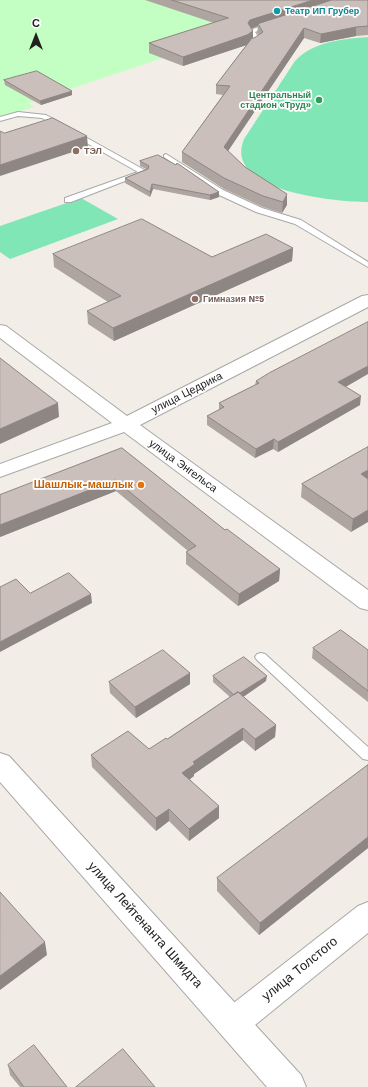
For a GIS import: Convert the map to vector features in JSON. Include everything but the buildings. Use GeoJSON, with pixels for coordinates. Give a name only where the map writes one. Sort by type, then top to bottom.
{"type":"FeatureCollection","features":[{"type":"Feature","properties":{"kind":"street","name":"улица Цедрика"},"geometry":{"type":"LineString","coordinates":[[0,471],[126,424],[368,300]]}},
{"type":"Feature","properties":{"kind":"street","name":"улица Энгельса"},"geometry":{"type":"LineString","coordinates":[[0,330],[368,602]]}},
{"type":"Feature","properties":{"kind":"street","name":"улица Лейтенанта Шмидта"},"geometry":{"type":"LineString","coordinates":[[0,764],[289,1087]]}},
{"type":"Feature","properties":{"kind":"street","name":"улица Толстого"},"geometry":{"type":"LineString","coordinates":[[232,1023],[368,915]]}},
{"type":"Feature","properties":{"kind":"lane"},"geometry":{"type":"LineString","coordinates":[[251,45],[258,41],[252,31],[280,22]]}},
{"type":"Feature","properties":{"kind":"lane"},"geometry":{"type":"LineString","coordinates":[[0,119],[18,114],[44,116],[144,172],[68,200]]}},
{"type":"Feature","properties":{"kind":"lane"},"geometry":{"type":"LineString","coordinates":[[166,156],[220,192],[259,210],[298,222],[368,265]]}},
{"type":"Feature","properties":{"kind":"lane"},"geometry":{"type":"LineString","coordinates":[[261,657],[368,755]]}},
{"type":"Feature","properties":{"kind":"green space"},"geometry":{"type":"Polygon","coordinates":[[[0,0],[337,0],[28,103],[34,107],[0,117],[0,0]]]}},
{"type":"Feature","properties":{"kind":"green space","name":"Центральный стадион «Труд»"},"geometry":{"type":"Polygon","coordinates":[[[368,37],[368,202],[332,200],[286,190],[265,182],[250,171],[242,157],[244,139],[295,61],[311,49],[329,42],[368,37]]]}},
{"type":"Feature","properties":{"kind":"green space"},"geometry":{"type":"Polygon","coordinates":[[[81,198],[118,219],[10,259],[0,252],[0,226],[81,198]]]}},
{"type":"Feature","properties":{"kind":"place","name":"Театр ИП Грубер"},"geometry":{"type":"Point","coordinates":[277,11]}},
{"type":"Feature","properties":{"kind":"place","name":"Центральный стадион «Труд»"},"geometry":{"type":"Point","coordinates":[319,100]}},
{"type":"Feature","properties":{"kind":"place","name":"ТЭЛ"},"geometry":{"type":"Point","coordinates":[76,151]}},
{"type":"Feature","properties":{"kind":"place","name":"Гимназия №5"},"geometry":{"type":"Point","coordinates":[195,299]}},
{"type":"Feature","properties":{"kind":"place","name":"Шашлык-машлык"},"geometry":{"type":"Point","coordinates":[141,485]}}]}
